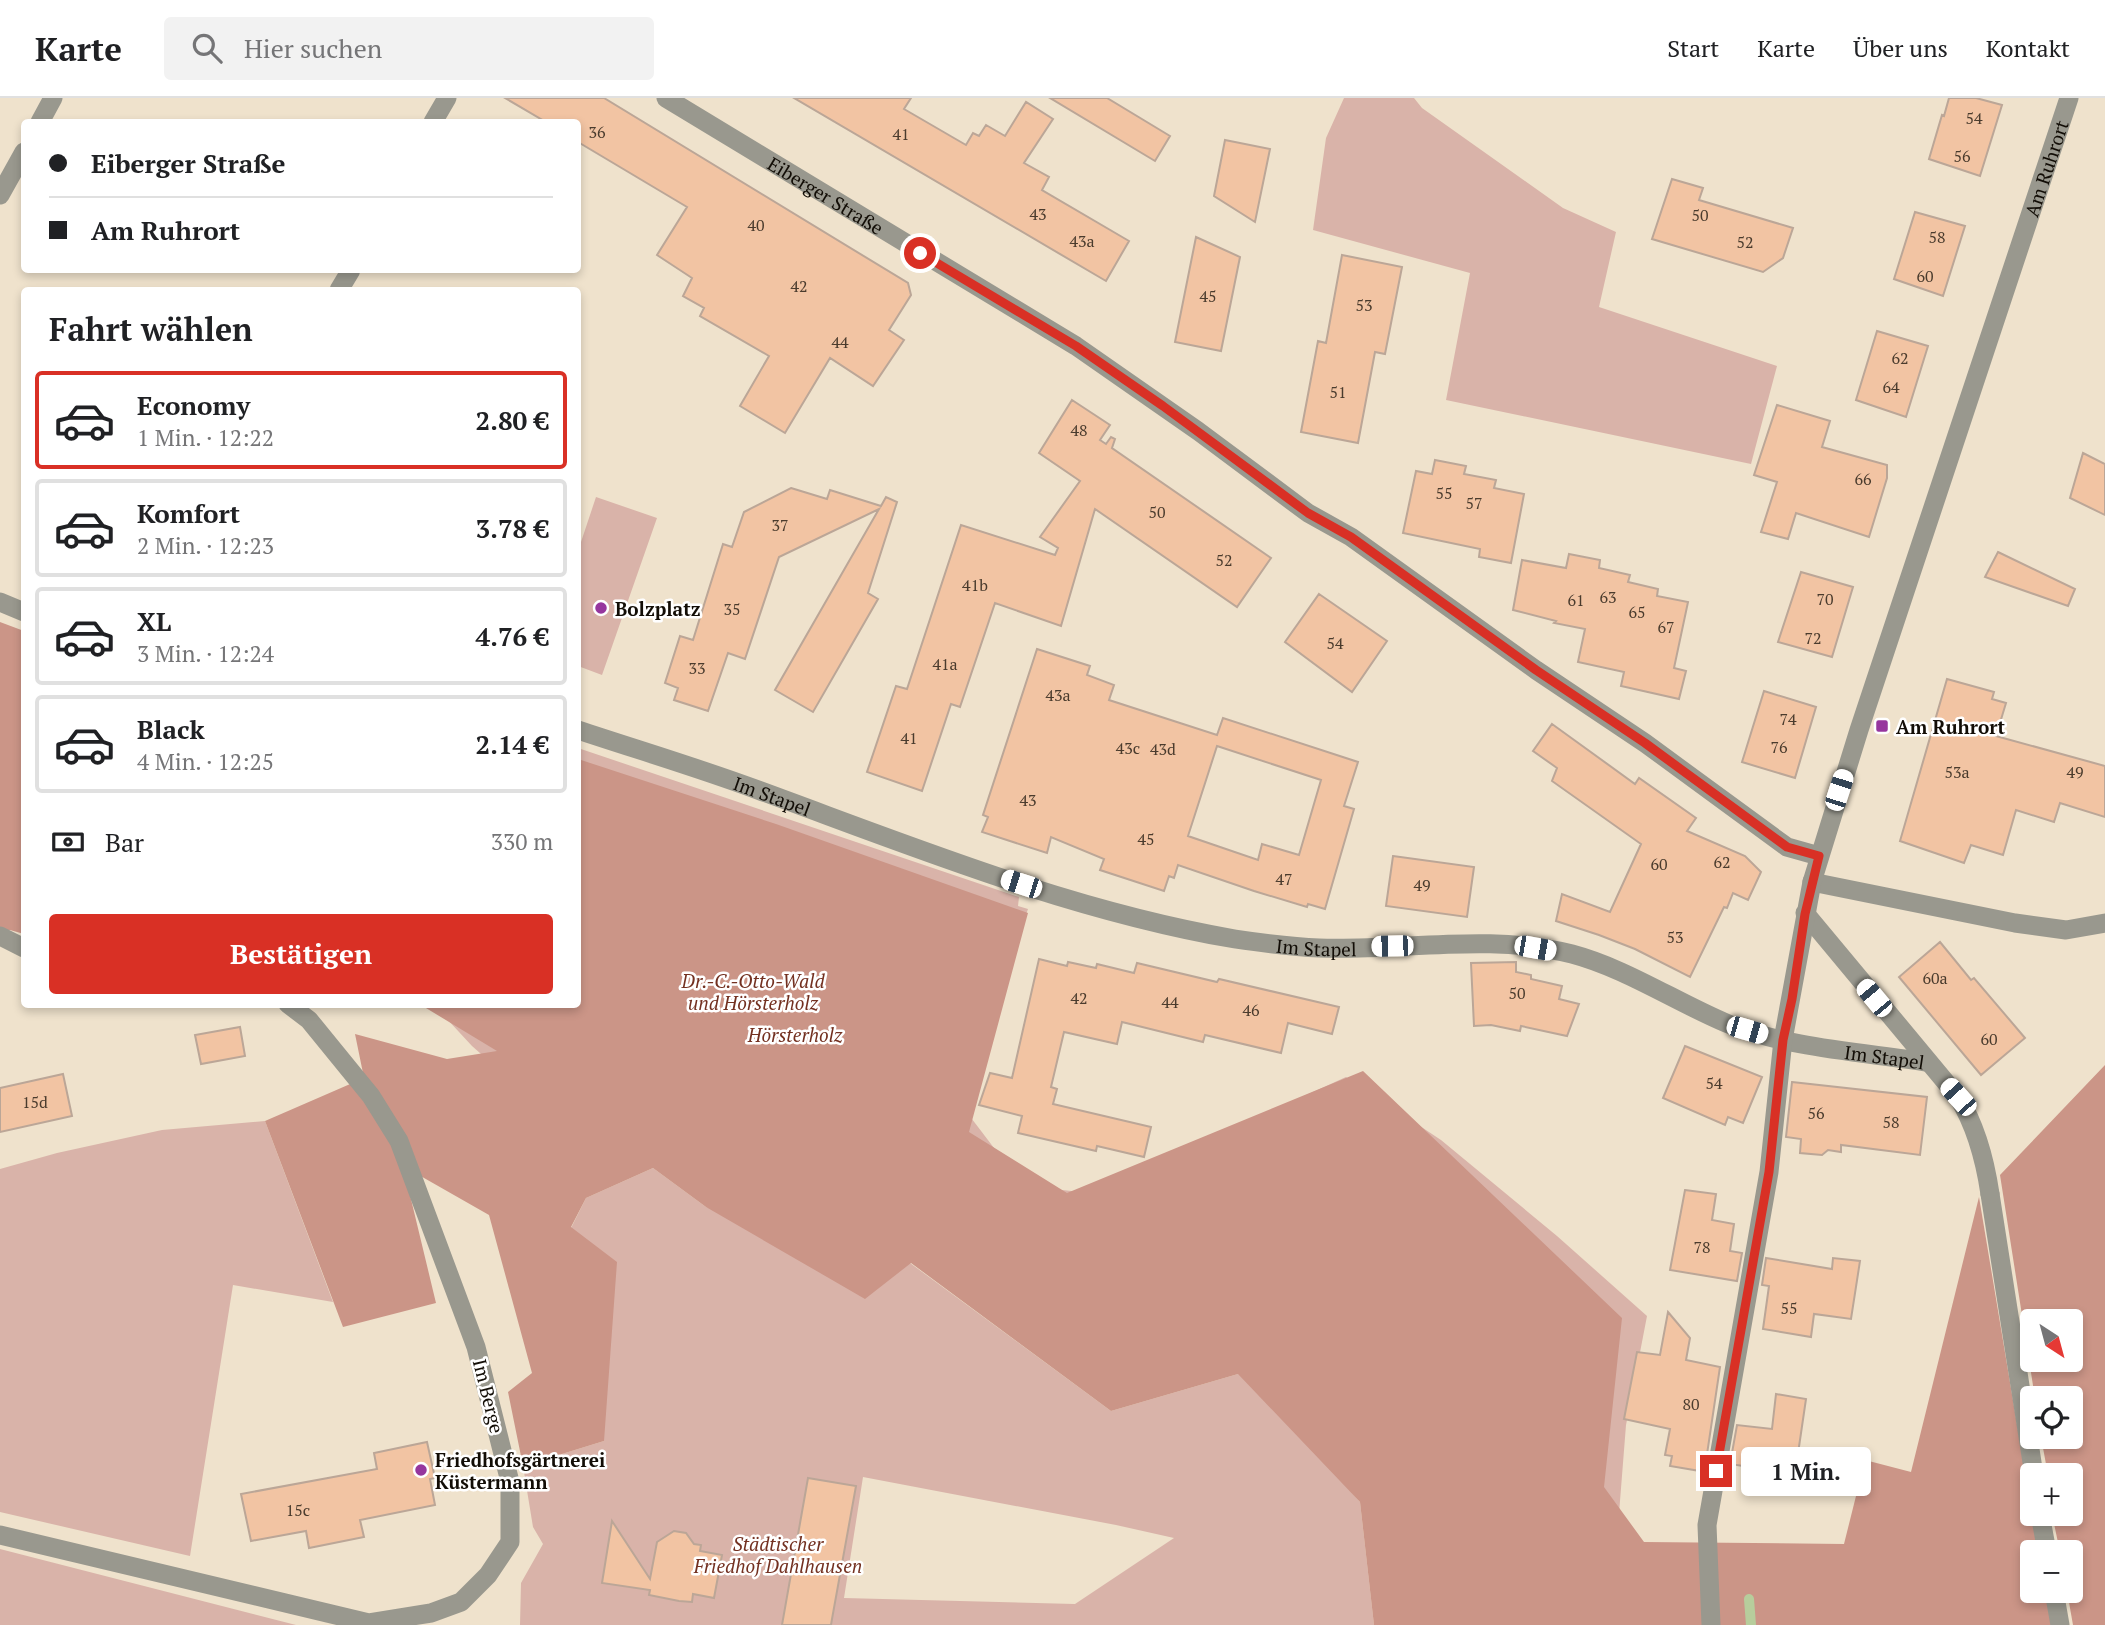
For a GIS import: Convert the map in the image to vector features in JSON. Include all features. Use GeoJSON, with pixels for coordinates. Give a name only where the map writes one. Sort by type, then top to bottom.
{"type":"FeatureCollection","features":[{"type":"Feature","properties":{"kind":"street"},"geometry":{"type":"LineString","coordinates":[[42,119],[54,98]]}},
{"type":"Feature","properties":{"kind":"street"},"geometry":{"type":"LineString","coordinates":[[435,119],[447,98]]}},
{"type":"Feature","properties":{"kind":"street","name":"Eiberger Straße"},"geometry":{"type":"LineString","coordinates":[[666,98],[1076,346],[1198,431],[1308,513],[1351,537],[1536,670],[1645,743],[1787,847],[1819,856]]}},
{"type":"Feature","properties":{"kind":"street","name":"Am Ruhrort"},"geometry":{"type":"LineString","coordinates":[[1711,1625],[1707,1525],[1769,1172],[1783,1040],[1812,882],[2069,98]]}},
{"type":"Feature","properties":{"kind":"street"},"geometry":{"type":"LineString","coordinates":[[0,195],[21,157]]}},
{"type":"Feature","properties":{"kind":"street"},"geometry":{"type":"LineString","coordinates":[[0,601],[21,611]]}},
{"type":"Feature","properties":{"kind":"street","name":"Im Stapel"},"geometry":{"type":"LineString","coordinates":[[581,731],[752,788],[935,856],[1063,897],[1144,919],[1236,939],[1318,948],[1492,944],[1574,955],[1610,968],[1729,1024],[1783,1040],[1926,1062],[1958,1097],[1969,1116],[1986,1165],[2032,1463]]}},
{"type":"Feature","properties":{"kind":"street"},"geometry":{"type":"LineString","coordinates":[[1812,882],[2053,929],[2066,930],[2105,923]]}},
{"type":"Feature","properties":{"kind":"street"},"geometry":{"type":"LineString","coordinates":[[1805,914],[1926,1062]]}},
{"type":"Feature","properties":{"kind":"street"},"geometry":{"type":"LineString","coordinates":[[0,936],[21,946]]}},
{"type":"Feature","properties":{"kind":"street","name":"Im Berge"},"geometry":{"type":"LineString","coordinates":[[0,1535],[369,1623],[430,1613],[461,1602],[488,1575],[510,1542],[510,1482],[476,1347],[400,1141],[371,1096],[309,1020],[293,1008]]}},
{"type":"Feature","properties":{"kind":"street"},"geometry":{"type":"LineString","coordinates":[[2056,1603],[2060,1625]]}},
{"type":"Feature","properties":{"kind":"green space"},"geometry":{"type":"Polygon","coordinates":[[[1344,98],[1414,98],[1422,108],[1563,208],[1616,232],[1599,307],[1777,366],[1751,464],[1446,400],[1470,273],[1313,230],[1326,138],[1344,98]]]}},
{"type":"Feature","properties":{"kind":"green space","name":"Bolzplatz"},"geometry":{"type":"Polygon","coordinates":[[[596,497],[657,518],[602,675],[581,667],[581,542],[596,497]]]}},
{"type":"Feature","properties":{"kind":"green space"},"geometry":{"type":"Polygon","coordinates":[[[0,622],[21,630],[21,933],[0,931],[0,622]]]}},
{"type":"Feature","properties":{"kind":"green space"},"geometry":{"type":"Polygon","coordinates":[[[581,749],[1019,897],[1018,906],[1028,909],[959,1102],[1023,1186],[1091,1193],[1346,1077],[1441,1140],[1557,1236],[1647,1316],[1626,1425],[1617,1539],[1422,1503],[1352,1493],[1360,1502],[1374,1625],[520,1625],[521,1583],[543,1544],[533,1527],[523,1466],[604,1441],[571,1228],[586,1198],[653,1168],[706,1207],[910,1263],[1111,1411],[1238,1374],[1309,1384],[924,1244],[575,1137],[472,1046],[437,1008],[581,1008],[581,749]],[[863,1477],[844,1598],[1075,1604],[1174,1538],[863,1477]]]}},
{"type":"Feature","properties":{"kind":"green space","name":"Hörsterholz"},"geometry":{"type":"Polygon","coordinates":[[[581,760],[776,824],[1028,913],[969,1132],[1067,1193],[1363,1071],[1622,1318],[1604,1487],[1644,1542],[1844,1544],[1865,1460],[1911,1472],[1979,1197],[2023,1463],[2020,1463],[2020,1526],[2035,1526],[2037,1540],[2020,1540],[2020,1603],[2049,1603],[2053,1625],[1374,1625],[1360,1502],[1238,1374],[1111,1411],[911,1263],[865,1299],[706,1207],[653,1168],[586,1198],[571,1227],[617,1262],[604,1441],[523,1466],[508,1392],[532,1373],[489,1215],[403,1166],[436,1303],[343,1327],[265,1121],[364,1078],[355,1034],[447,1059],[497,1051],[426,1008],[581,1008],[581,760]]]}},
{"type":"Feature","properties":{"kind":"green space"},"geometry":{"type":"Polygon","coordinates":[[[2105,1065],[2105,1625],[2073,1625],[2069,1603],[2083,1603],[2083,1540],[2057,1540],[2055,1526],[2083,1526],[2083,1463],[2046,1463],[2043,1449],[2083,1449],[2083,1386],[2033,1386],[2031,1372],[2083,1372],[2083,1309],[2021,1309],[2000,1175],[2105,1065]]]}},
{"type":"Feature","properties":{"kind":"green space"},"geometry":{"type":"Polygon","coordinates":[[[265,1121],[333,1302],[233,1285],[190,1556],[0,1512],[0,1169],[57,1153],[162,1130],[265,1121]]]}},
{"type":"Feature","properties":{"kind":"green space"},"geometry":{"type":"Polygon","coordinates":[[[0,1549],[296,1625],[0,1625],[0,1549]]]}},
{"type":"Feature","properties":{"kind":"building"},"geometry":{"type":"Polygon","coordinates":[[[505,98],[604,98],[908,283],[911,295],[889,330],[904,340],[873,386],[830,358],[785,433],[740,406],[769,356],[700,316],[704,308],[683,296],[692,278],[657,255],[687,207],[581,144],[581,119],[541,119],[505,98]]]}},
{"type":"Feature","properties":{"kind":"building"},"geometry":{"type":"Polygon","coordinates":[[[794,98],[911,98],[904,109],[966,145],[973,133],[979,136],[986,125],[1005,136],[1026,102],[1053,119],[1024,163],[1049,177],[1042,190],[1129,241],[1106,281],[794,98]]]}},
{"type":"Feature","properties":{"kind":"building"},"geometry":{"type":"Polygon","coordinates":[[[1050,98],[1107,98],[1170,136],[1155,161],[1050,98]]]}},
{"type":"Feature","properties":{"kind":"building"},"geometry":{"type":"Polygon","coordinates":[[[1949,98],[1976,98],[2002,105],[1980,176],[1929,159],[1949,98]]]}},
{"type":"Feature","properties":{"kind":"building"},"geometry":{"type":"Polygon","coordinates":[[[1225,140],[1270,149],[1255,222],[1214,196],[1225,140]]]}},
{"type":"Feature","properties":{"kind":"building"},"geometry":{"type":"Polygon","coordinates":[[[1672,179],[1703,188],[1699,200],[1793,228],[1783,258],[1763,272],[1652,239],[1672,179]]]}},
{"type":"Feature","properties":{"kind":"building"},"geometry":{"type":"Polygon","coordinates":[[[1915,212],[1965,226],[1943,296],[1894,279],[1915,212]]]}},
{"type":"Feature","properties":{"kind":"building"},"geometry":{"type":"Polygon","coordinates":[[[1196,237],[1240,257],[1221,351],[1175,342],[1196,237]]]}},
{"type":"Feature","properties":{"kind":"building"},"geometry":{"type":"Polygon","coordinates":[[[1342,255],[1402,267],[1385,354],[1375,352],[1358,443],[1301,432],[1318,341],[1326,343],[1342,255]]]}},
{"type":"Feature","properties":{"kind":"building"},"geometry":{"type":"Polygon","coordinates":[[[1877,331],[1928,346],[1906,417],[1856,400],[1877,331]]]}},
{"type":"Feature","properties":{"kind":"building"},"geometry":{"type":"Polygon","coordinates":[[[1072,400],[1110,425],[1100,440],[1106,444],[1111,437],[1115,439],[1112,448],[1271,558],[1237,607],[1095,509],[1061,626],[995,603],[960,707],[951,704],[922,791],[867,772],[896,686],[907,689],[961,525],[1055,555],[1058,548],[1040,537],[1080,481],[1039,453],[1072,400]]]}},
{"type":"Feature","properties":{"kind":"building"},"geometry":{"type":"Polygon","coordinates":[[[1777,405],[1830,421],[1822,447],[1887,465],[1887,478],[1869,537],[1796,513],[1788,539],[1761,532],[1777,482],[1754,475],[1777,405]]]}},
{"type":"Feature","properties":{"kind":"building"},"geometry":{"type":"Polygon","coordinates":[[[2083,453],[2105,464],[2105,515],[2070,498],[2083,453]]]}},
{"type":"Feature","properties":{"kind":"building"},"geometry":{"type":"Polygon","coordinates":[[[1435,460],[1466,466],[1464,474],[1496,480],[1494,488],[1524,494],[1511,563],[1479,557],[1480,549],[1403,533],[1416,471],[1432,474],[1435,460]]]}},
{"type":"Feature","properties":{"kind":"building"},"geometry":{"type":"Polygon","coordinates":[[[791,488],[827,499],[830,490],[881,506],[886,497],[897,502],[868,593],[878,599],[813,712],[775,690],[879,509],[779,557],[745,659],[728,653],[708,711],[674,700],[678,688],[665,683],[680,636],[693,640],[723,544],[732,547],[744,512],[791,488]]]}},
{"type":"Feature","properties":{"kind":"building"},"geometry":{"type":"Polygon","coordinates":[[[1998,552],[2075,589],[2068,606],[1985,577],[1998,552]]]}},
{"type":"Feature","properties":{"kind":"building"},"geometry":{"type":"Polygon","coordinates":[[[1569,554],[1600,560],[1599,568],[1630,575],[1628,582],[1658,589],[1657,596],[1688,602],[1674,668],[1686,671],[1679,699],[1621,686],[1624,672],[1578,662],[1585,629],[1554,623],[1556,621],[1513,610],[1522,560],[1566,568],[1569,554]]]}},
{"type":"Feature","properties":{"kind":"building"},"geometry":{"type":"Polygon","coordinates":[[[1801,572],[1853,587],[1832,657],[1778,642],[1801,572]]]}},
{"type":"Feature","properties":{"kind":"building"},"geometry":{"type":"Polygon","coordinates":[[[1319,594],[1387,641],[1352,692],[1285,642],[1319,594]]]}},
{"type":"Feature","properties":{"kind":"building"},"geometry":{"type":"Polygon","coordinates":[[[1037,649],[1090,666],[1087,675],[1114,685],[1109,700],[1217,735],[1223,718],[1358,762],[1344,806],[1354,809],[1325,909],[1308,904],[1307,907],[1178,865],[1174,878],[1169,876],[1164,891],[1100,870],[1104,859],[1051,837],[1047,853],[982,832],[988,817],[983,815],[1037,649]],[[1217,746],[1188,836],[1258,860],[1262,844],[1299,855],[1321,780],[1217,746]]]}},
{"type":"Feature","properties":{"kind":"building"},"geometry":{"type":"Polygon","coordinates":[[[1947,679],[1994,692],[1992,699],[2006,703],[1996,736],[2105,766],[2105,817],[2060,803],[2054,822],[2016,810],[2003,855],[1971,845],[1964,863],[1900,841],[1947,679]]]}},
{"type":"Feature","properties":{"kind":"building"},"geometry":{"type":"Polygon","coordinates":[[[1764,691],[1816,707],[1795,778],[1742,762],[1764,691]]]}},
{"type":"Feature","properties":{"kind":"building"},"geometry":{"type":"Polygon","coordinates":[[[1552,724],[1635,784],[1639,778],[1696,818],[1687,831],[1745,856],[1761,872],[1748,900],[1733,893],[1690,977],[1635,949],[1556,921],[1562,894],[1610,912],[1641,844],[1552,781],[1557,768],[1533,751],[1552,724]]]}},
{"type":"Feature","properties":{"kind":"building"},"geometry":{"type":"Polygon","coordinates":[[[1393,856],[1474,867],[1467,917],[1386,906],[1393,856]]]}},
{"type":"Feature","properties":{"kind":"building"},"geometry":{"type":"Polygon","coordinates":[[[1940,942],[2025,1038],[1981,1075],[1899,977],[1940,942]]]}},
{"type":"Feature","properties":{"kind":"building"},"geometry":{"type":"Polygon","coordinates":[[[1039,959],[1067,966],[1068,962],[1096,968],[1097,964],[1134,973],[1137,963],[1339,1007],[1332,1034],[1288,1023],[1281,1053],[1205,1035],[1203,1042],[1122,1022],[1117,1044],[1064,1032],[1051,1087],[1057,1089],[1053,1104],[1151,1127],[1144,1157],[1097,1146],[1096,1151],[1018,1133],[1022,1116],[979,1105],[990,1073],[1012,1078],[1039,959]]]}},
{"type":"Feature","properties":{"kind":"building"},"geometry":{"type":"Polygon","coordinates":[[[1516,962],[1516,972],[1531,975],[1531,979],[1562,986],[1559,999],[1579,1004],[1567,1036],[1521,1026],[1520,1031],[1491,1025],[1474,1026],[1471,963],[1516,962]]]}},
{"type":"Feature","properties":{"kind":"building"},"geometry":{"type":"Polygon","coordinates":[[[240,1027],[245,1056],[201,1064],[195,1035],[240,1027]]]}},
{"type":"Feature","properties":{"kind":"building"},"geometry":{"type":"Polygon","coordinates":[[[1685,1046],[1762,1077],[1743,1123],[1728,1117],[1725,1125],[1663,1098],[1685,1046]]]}},
{"type":"Feature","properties":{"kind":"building"},"geometry":{"type":"Polygon","coordinates":[[[63,1074],[72,1116],[0,1132],[0,1088],[63,1074]]]}},
{"type":"Feature","properties":{"kind":"building"},"geometry":{"type":"Polygon","coordinates":[[[1792,1082],[1927,1097],[1920,1155],[1841,1145],[1841,1152],[1828,1150],[1822,1155],[1800,1153],[1801,1139],[1786,1137],[1792,1082]]]}},
{"type":"Feature","properties":{"kind":"building"},"geometry":{"type":"Polygon","coordinates":[[[1685,1190],[1716,1194],[1712,1220],[1734,1224],[1730,1251],[1742,1253],[1737,1281],[1670,1270],[1685,1190]]]}},
{"type":"Feature","properties":{"kind":"building"},"geometry":{"type":"Polygon","coordinates":[[[1766,1258],[1832,1269],[1833,1258],[1860,1261],[1851,1319],[1814,1314],[1811,1337],[1763,1329],[1769,1286],[1762,1285],[1766,1258]]]}},
{"type":"Feature","properties":{"kind":"building"},"geometry":{"type":"Polygon","coordinates":[[[1668,1312],[1690,1338],[1686,1360],[1720,1367],[1706,1461],[1702,1460],[1700,1471],[1670,1466],[1672,1456],[1665,1455],[1670,1429],[1624,1419],[1637,1352],[1660,1355],[1668,1312]]]}},
{"type":"Feature","properties":{"kind":"building"},"geometry":{"type":"Polygon","coordinates":[[[1776,1394],[1806,1399],[1795,1474],[1730,1464],[1737,1425],[1772,1429],[1776,1394]]]}},
{"type":"Feature","properties":{"kind":"building"},"geometry":{"type":"Polygon","coordinates":[[[427,1442],[435,1478],[430,1479],[435,1505],[360,1520],[364,1537],[309,1548],[306,1531],[251,1541],[241,1494],[377,1469],[374,1453],[427,1442]]]}},
{"type":"Feature","properties":{"kind":"building"},"geometry":{"type":"Polygon","coordinates":[[[808,1478],[856,1486],[831,1625],[782,1625],[808,1478]]]}},
{"type":"Feature","properties":{"kind":"building"},"geometry":{"type":"Polygon","coordinates":[[[612,1521],[650,1579],[657,1542],[674,1531],[686,1533],[694,1544],[701,1545],[700,1551],[722,1555],[714,1598],[693,1594],[692,1602],[679,1601],[649,1595],[650,1590],[602,1583],[612,1521]]]}},
{"type":"Feature","properties":{"kind":"waterway"},"geometry":{"type":"LineString","coordinates":[[1749,1599],[1751,1625]]}},
{"type":"Feature","properties":{"kind":"place","name":"Bolzplatz"},"geometry":{"type":"Point","coordinates":[601,608]}},
{"type":"Feature","properties":{"kind":"place","name":"Am Ruhrort"},"geometry":{"type":"Point","coordinates":[1882,726]}},
{"type":"Feature","properties":{"kind":"place","name":"Friedhofsgärtnerei Küstermann"},"geometry":{"type":"Point","coordinates":[421,1470]}},
{"type":"Feature","properties":{"kind":"route"},"geometry":{"type":"LineString","coordinates":[[920,253],[1076,346],[1198,431],[1308,513],[1351,537],[1536,670],[1645,743],[1787,847],[1819,856],[1805,914],[1783,1040],[1769,1172],[1716,1471]]}},
{"type":"Feature","properties":{"kind":"park label","name":"Dr.-C.-Otto-Wald und Hörsterholz"},"geometry":{"type":"Point","coordinates":[753,991]}},
{"type":"Feature","properties":{"kind":"park label","name":"Städtischer Friedhof Dahlhausen"},"geometry":{"type":"Point","coordinates":[778,1554]}}]}
